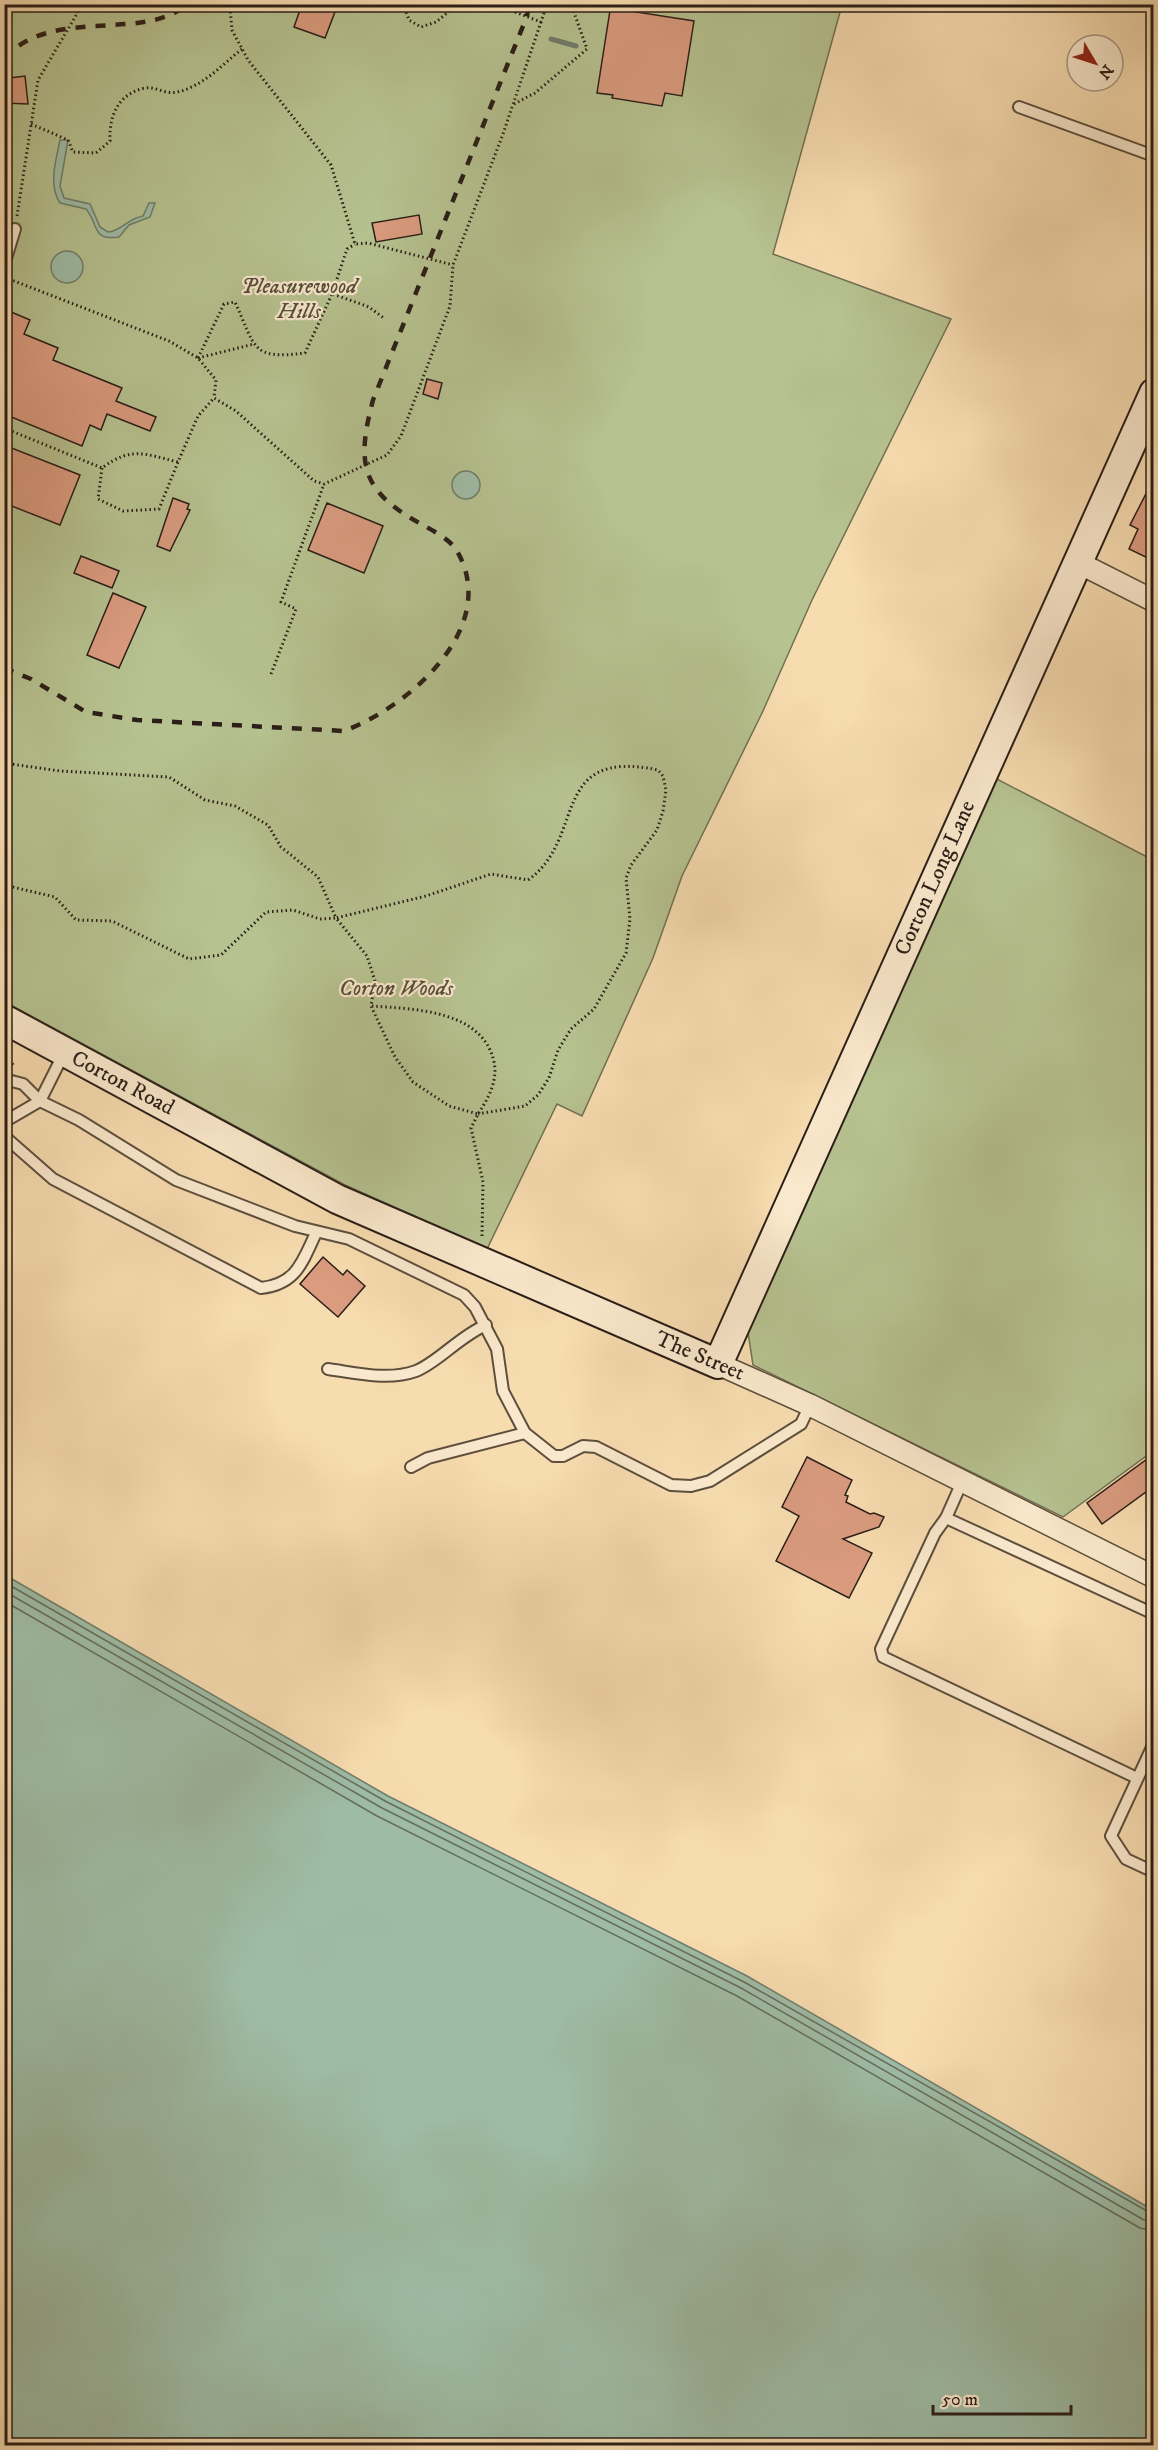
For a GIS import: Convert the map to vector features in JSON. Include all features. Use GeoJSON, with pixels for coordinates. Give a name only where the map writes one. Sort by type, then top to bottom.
{"type":"FeatureCollection","features":[{"type":"Feature","properties":{"kind":"main road","name":"Corton Long Lane"},"geometry":{"type":"LineString","coordinates":[[718,1364],[1154,393]]}},
{"type":"Feature","properties":{"kind":"main road","name":"Corton Road"},"geometry":{"type":"LineString","coordinates":[[4,1019],[241,1147]]}},
{"type":"Feature","properties":{"kind":"main road","name":"The Street"},"geometry":{"type":"LineString","coordinates":[[241,1147],[338,1199],[718,1364]]}},
{"type":"Feature","properties":{"kind":"street"},"geometry":{"type":"LineString","coordinates":[[1077,562],[1154,601]]}},
{"type":"Feature","properties":{"kind":"street","name":"The Street"},"geometry":{"type":"LineString","coordinates":[[718,1364],[810,1405],[1154,1577]]}},
{"type":"Feature","properties":{"kind":"lane"},"geometry":{"type":"LineString","coordinates":[[1019,107],[1154,156]]}},
{"type":"Feature","properties":{"kind":"lane"},"geometry":{"type":"LineString","coordinates":[[4,265],[15,229]]}},
{"type":"Feature","properties":{"kind":"lane"},"geometry":{"type":"LineString","coordinates":[[4,1122],[40,1101],[65,1052]]}},
{"type":"Feature","properties":{"kind":"lane"},"geometry":{"type":"LineString","coordinates":[[4,1079],[23,1084],[40,1101],[79,1120],[176,1180],[316,1233],[349,1239],[464,1295],[486,1325],[497,1349],[503,1391],[525,1433],[554,1456],[563,1456],[583,1446],[596,1447],[671,1485],[691,1486],[710,1481],[801,1424],[810,1405]]}},
{"type":"Feature","properties":{"kind":"lane"},"geometry":{"type":"LineString","coordinates":[[4,1136],[53,1179],[261,1288],[278,1286],[290,1279],[316,1233]]}},
{"type":"Feature","properties":{"kind":"lane"},"geometry":{"type":"LineString","coordinates":[[328,1369],[388,1377],[418,1371],[470,1331],[486,1325]]}},
{"type":"Feature","properties":{"kind":"lane"},"geometry":{"type":"LineString","coordinates":[[411,1467],[428,1458],[525,1433]]}},
{"type":"Feature","properties":{"kind":"lane"},"geometry":{"type":"LineString","coordinates":[[962,1482],[946,1518],[934,1533],[881,1649],[883,1657],[1137,1778]]}},
{"type":"Feature","properties":{"kind":"lane"},"geometry":{"type":"LineString","coordinates":[[946,1518],[1154,1614]]}},
{"type":"Feature","properties":{"kind":"lane"},"geometry":{"type":"LineString","coordinates":[[1154,1743],[1111,1836],[1126,1858],[1154,1872]]}},
{"type":"Feature","properties":{"kind":"path"},"geometry":{"type":"LineString","coordinates":[[55,4],[78,12]]}},
{"type":"Feature","properties":{"kind":"path"},"geometry":{"type":"LineString","coordinates":[[15,229],[38,80],[78,12],[93,4]]}},
{"type":"Feature","properties":{"kind":"path"},"geometry":{"type":"LineString","coordinates":[[233,4],[230,8],[232,30],[242,49],[288,113],[331,165],[355,244]]}},
{"type":"Feature","properties":{"kind":"path"},"geometry":{"type":"LineString","coordinates":[[403,4],[409,20],[421,27],[436,22],[457,5],[463,4]]}},
{"type":"Feature","properties":{"kind":"path"},"geometry":{"type":"LineString","coordinates":[[494,4],[541,22]]}},
{"type":"Feature","properties":{"kind":"path"},"geometry":{"type":"LineString","coordinates":[[214,398],[237,411],[314,481],[324,484],[387,454],[401,436],[450,306],[453,266],[547,4]]}},
{"type":"Feature","properties":{"kind":"path"},"geometry":{"type":"LineString","coordinates":[[512,105],[535,93],[587,49],[571,4]]}},
{"type":"Feature","properties":{"kind":"path"},"geometry":{"type":"LineString","coordinates":[[31,124],[68,140],[73,152],[96,153],[110,141],[109,120],[124,98],[145,88],[175,93],[198,84],[242,49]]}},
{"type":"Feature","properties":{"kind":"path"},"geometry":{"type":"LineString","coordinates":[[198,358],[224,304],[235,302],[254,344],[274,357],[305,352],[332,294],[347,249],[355,244],[368,243],[453,266]]}},
{"type":"Feature","properties":{"kind":"path"},"geometry":{"type":"LineString","coordinates":[[4,277],[169,341],[198,358],[216,380],[214,398],[198,416],[159,509],[123,511],[98,499],[102,468],[120,454],[144,454],[178,462]]}},
{"type":"Feature","properties":{"kind":"path"},"geometry":{"type":"LineString","coordinates":[[332,294],[369,307],[385,319]]}},
{"type":"Feature","properties":{"kind":"path"},"geometry":{"type":"LineString","coordinates":[[198,358],[254,344]]}},
{"type":"Feature","properties":{"kind":"path"},"geometry":{"type":"LineString","coordinates":[[4,428],[102,468]]}},
{"type":"Feature","properties":{"kind":"path"},"geometry":{"type":"LineString","coordinates":[[271,674],[296,609],[280,602],[324,484]]}},
{"type":"Feature","properties":{"kind":"path"},"geometry":{"type":"LineString","coordinates":[[4,763],[60,771],[169,777],[205,800],[235,806],[268,825],[281,847],[318,877],[336,918],[367,956],[375,981],[371,1006],[386,1042],[413,1082],[449,1106],[478,1114],[525,1106],[538,1095],[549,1078],[562,1043],[571,1029],[594,1009],[626,953],[630,919],[626,878],[631,865],[657,830],[664,801],[663,776],[658,770],[622,765],[592,776],[579,787],[559,835],[539,872],[528,880],[491,874],[415,899],[336,918],[320,919],[293,910],[266,912],[221,955],[189,959],[112,921],[76,920],[55,897],[4,885]]}},
{"type":"Feature","properties":{"kind":"path"},"geometry":{"type":"LineString","coordinates":[[371,1006],[420,1009],[444,1016],[475,1029],[490,1046],[495,1067],[490,1096],[471,1128],[483,1182],[481,1245],[484,1264]]}},
{"type":"Feature","properties":{"kind":"green space"},"geometry":{"type":"Polygon","coordinates":[[[5,5],[842,5],[773,254],[951,319],[812,600],[763,711],[682,876],[653,958],[582,1116],[557,1104],[487,1249],[345,1185],[5,1002],[5,5]]]}},
{"type":"Feature","properties":{"kind":"green space"},"geometry":{"type":"Polygon","coordinates":[[[991,776],[1153,860],[1153,1451],[1063,1517],[753,1365],[748,1332],[991,776]]]}},
{"type":"Feature","properties":{"kind":"water"},"geometry":{"type":"Polygon","coordinates":[[[60,140],[68,140],[60,186],[64,198],[90,204],[100,227],[108,232],[117,230],[143,216],[149,203],[155,203],[150,217],[129,225],[119,237],[110,238],[100,234],[86,209],[60,203],[56,196],[54,180],[60,140]]]}},
{"type":"Feature","properties":{"kind":"water"},"geometry":{"type":"Polygon","coordinates":[[[67,251],[78,256],[83,267],[78,278],[67,283],[56,278],[51,267],[56,256],[67,251]]]}},
{"type":"Feature","properties":{"kind":"water"},"geometry":{"type":"Polygon","coordinates":[[[466,471],[476,475],[480,485],[476,495],[466,499],[456,495],[452,485],[456,475],[466,471]]]}},
{"type":"Feature","properties":{"kind":"water"},"geometry":{"type":"Polygon","coordinates":[[[5,1575],[388,1796],[747,1976],[1153,2210],[1153,2445],[5,2445],[5,1575]]]}},
{"type":"Feature","properties":{"kind":"building"},"geometry":{"type":"Polygon","coordinates":[[[302,4],[338,4],[325,38],[294,27],[302,4]]]}},
{"type":"Feature","properties":{"kind":"building"},"geometry":{"type":"Polygon","coordinates":[[[611,4],[637,8],[636,12],[694,21],[682,96],[665,93],[662,106],[612,98],[613,95],[597,93],[611,4]]]}},
{"type":"Feature","properties":{"kind":"building"},"geometry":{"type":"Polygon","coordinates":[[[25,76],[28,104],[4,103],[4,83],[10,82],[10,78],[25,76]]]}},
{"type":"Feature","properties":{"kind":"building"},"geometry":{"type":"Polygon","coordinates":[[[419,215],[422,234],[376,242],[372,223],[419,215]]]}},
{"type":"Feature","properties":{"kind":"building"},"geometry":{"type":"Polygon","coordinates":[[[4,309],[30,320],[24,334],[58,348],[53,360],[122,388],[116,401],[156,417],[150,431],[107,414],[101,430],[90,425],[82,446],[4,414],[4,309]]]}},
{"type":"Feature","properties":{"kind":"building"},"geometry":{"type":"Polygon","coordinates":[[[427,379],[442,383],[438,399],[423,394],[427,379]]]}},
{"type":"Feature","properties":{"kind":"building"},"geometry":{"type":"Polygon","coordinates":[[[4,445],[80,475],[60,525],[4,503],[4,445]]]}},
{"type":"Feature","properties":{"kind":"building"},"geometry":{"type":"Polygon","coordinates":[[[1154,478],[1154,561],[1129,549],[1138,529],[1130,525],[1154,478]]]}},
{"type":"Feature","properties":{"kind":"building"},"geometry":{"type":"Polygon","coordinates":[[[173,498],[189,504],[187,509],[190,510],[170,551],[157,546],[173,498]]]}},
{"type":"Feature","properties":{"kind":"building"},"geometry":{"type":"Polygon","coordinates":[[[327,503],[383,526],[364,573],[308,550],[327,503]]]}},
{"type":"Feature","properties":{"kind":"building"},"geometry":{"type":"Polygon","coordinates":[[[81,556],[119,571],[112,588],[74,573],[81,556]]]}},
{"type":"Feature","properties":{"kind":"building"},"geometry":{"type":"Polygon","coordinates":[[[113,593],[146,607],[119,668],[87,655],[113,593]]]}},
{"type":"Feature","properties":{"kind":"building"},"geometry":{"type":"Polygon","coordinates":[[[323,1257],[343,1275],[347,1270],[365,1286],[338,1317],[300,1284],[323,1257]]]}},
{"type":"Feature","properties":{"kind":"building"},"geometry":{"type":"Polygon","coordinates":[[[1154,1454],[1154,1486],[1102,1524],[1087,1503],[1154,1454]]]}},
{"type":"Feature","properties":{"kind":"building"},"geometry":{"type":"Polygon","coordinates":[[[807,1457],[852,1480],[845,1495],[848,1496],[846,1502],[870,1514],[874,1513],[884,1517],[879,1527],[843,1539],[872,1553],[849,1598],[776,1561],[799,1516],[782,1507],[807,1457]]]}},
{"type":"Feature","properties":{"kind":"waterway"},"geometry":{"type":"LineString","coordinates":[[551,39],[576,46]]}},
{"type":"Feature","properties":{"kind":"railway"},"geometry":{"type":"LineString","coordinates":[[4,59],[24,43],[47,33],[71,28],[147,21],[169,15],[187,4]]}},
{"type":"Feature","properties":{"kind":"railway"},"geometry":{"type":"LineString","coordinates":[[4,668],[31,679],[86,712],[137,720],[344,731],[395,703],[420,684],[441,660],[458,635],[467,608],[467,580],[457,551],[436,532],[401,512],[375,487],[368,474],[365,442],[373,400],[527,16],[529,4]]}},
{"type":"Feature","properties":{"kind":"park label","name":"Pleasurewood Hills"},"geometry":{"type":"Point","coordinates":[299,298]}},
{"type":"Feature","properties":{"kind":"park label","name":"Corton Woods"},"geometry":{"type":"Point","coordinates":[396,988]}}]}
